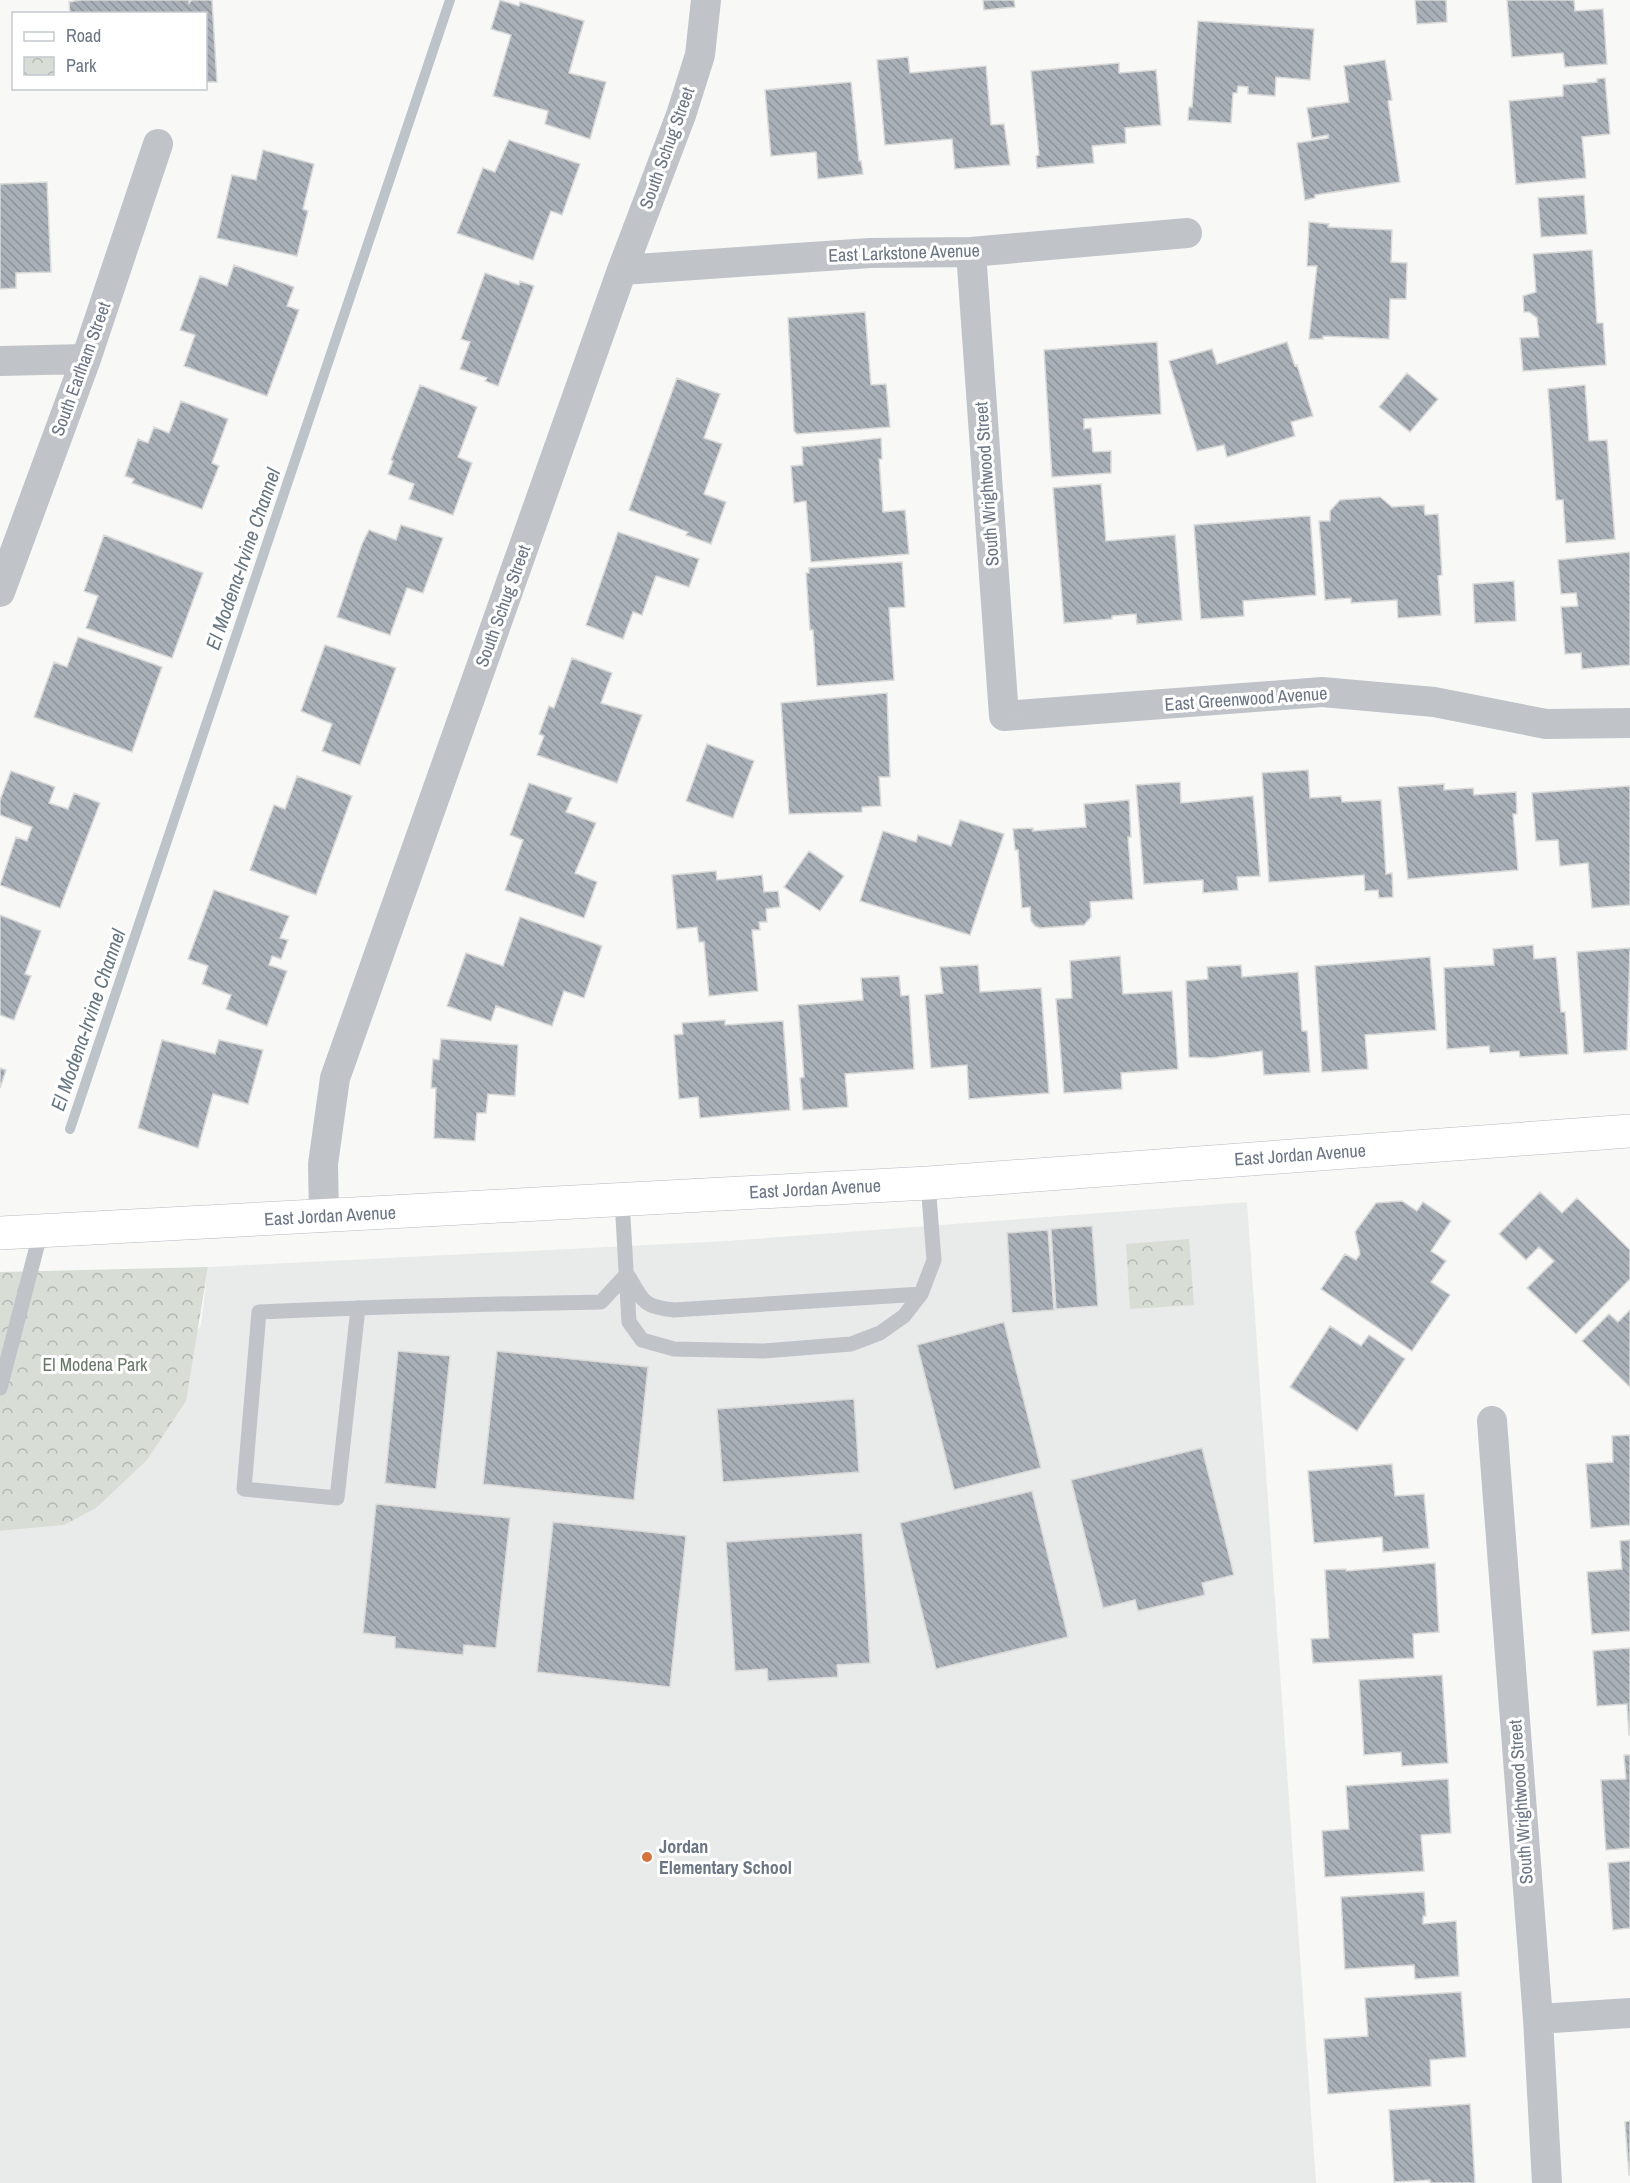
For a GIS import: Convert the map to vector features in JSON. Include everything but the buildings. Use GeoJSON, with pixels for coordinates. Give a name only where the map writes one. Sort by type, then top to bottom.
{"type":"FeatureCollection","features":[{"type":"Feature","properties":{"kind":"street","name":"South Schug Street"},"geometry":{"type":"LineString","coordinates":[[324,1216],[323,1164],[335,1078],[622,270],[681,116],[700,55],[706,0]]}},
{"type":"Feature","properties":{"kind":"street","name":"South Earlham Street"},"geometry":{"type":"LineString","coordinates":[[0,592],[86,359],[158,144]]}},
{"type":"Feature","properties":{"kind":"street","name":"East Larkstone Avenue"},"geometry":{"type":"LineString","coordinates":[[622,270],[870,253],[971,252],[1187,233]]}},
{"type":"Feature","properties":{"kind":"street","name":"South Wrightwood Street"},"geometry":{"type":"LineString","coordinates":[[971,252],[1004,716]]}},
{"type":"Feature","properties":{"kind":"street"},"geometry":{"type":"LineString","coordinates":[[0,361],[86,359]]}},
{"type":"Feature","properties":{"kind":"street","name":"East Greenwood Avenue"},"geometry":{"type":"LineString","coordinates":[[1004,716],[1322,692],[1434,702],[1546,724],[1630,723]]}},
{"type":"Feature","properties":{"kind":"street","name":"East Jordan Avenue"},"geometry":{"type":"LineString","coordinates":[[0,1233],[928,1183],[1630,1131]]}},
{"type":"Feature","properties":{"kind":"street","name":"South Wrightwood Street"},"geometry":{"type":"LineString","coordinates":[[1492,1421],[1538,2019],[1547,2183]]}},
{"type":"Feature","properties":{"kind":"street"},"geometry":{"type":"LineString","coordinates":[[1538,2019],[1630,2013]]}},
{"type":"Feature","properties":{"kind":"lane"},"geometry":{"type":"LineString","coordinates":[[622,1200],[629,1322],[642,1340],[674,1349],[764,1351],[851,1344],[880,1333],[904,1316],[921,1294],[934,1260],[928,1183]]}},
{"type":"Feature","properties":{"kind":"lane"},"geometry":{"type":"LineString","coordinates":[[0,1388],[41,1231]]}},
{"type":"Feature","properties":{"kind":"lane"},"geometry":{"type":"LineString","coordinates":[[627,1274],[643,1303],[655,1308],[674,1310],[921,1294]]}},
{"type":"Feature","properties":{"kind":"lane"},"geometry":{"type":"LineString","coordinates":[[358,1308],[337,1498],[244,1489],[259,1312],[358,1308],[601,1302],[627,1274]]}},
{"type":"Feature","properties":{"kind":"shaded area","name":"Jordan Elementary School"},"geometry":{"type":"Polygon","coordinates":[[[1247,1202],[1316,2183],[0,2183],[0,1531],[64,1525],[201,1325],[208,1267],[726,1241],[1247,1202]]]}},
{"type":"Feature","properties":{"kind":"green space"},"geometry":{"type":"Polygon","coordinates":[[[1189,1239],[1194,1305],[1130,1309],[1126,1244],[1189,1239]]]}},
{"type":"Feature","properties":{"kind":"green space","name":"El Modena Park"},"geometry":{"type":"Polygon","coordinates":[[[208,1267],[186,1401],[147,1460],[96,1508],[64,1525],[0,1531],[0,1272],[208,1267]]]}},
{"type":"Feature","properties":{"kind":"waterway","name":"El Modena-Irvine Channel"},"geometry":{"type":"LineString","coordinates":[[70,1129],[450,0]]}},
{"type":"Feature","properties":{"kind":"place","name":"Jordan Elementary School"},"geometry":{"type":"Point","coordinates":[647,1857]}}]}
